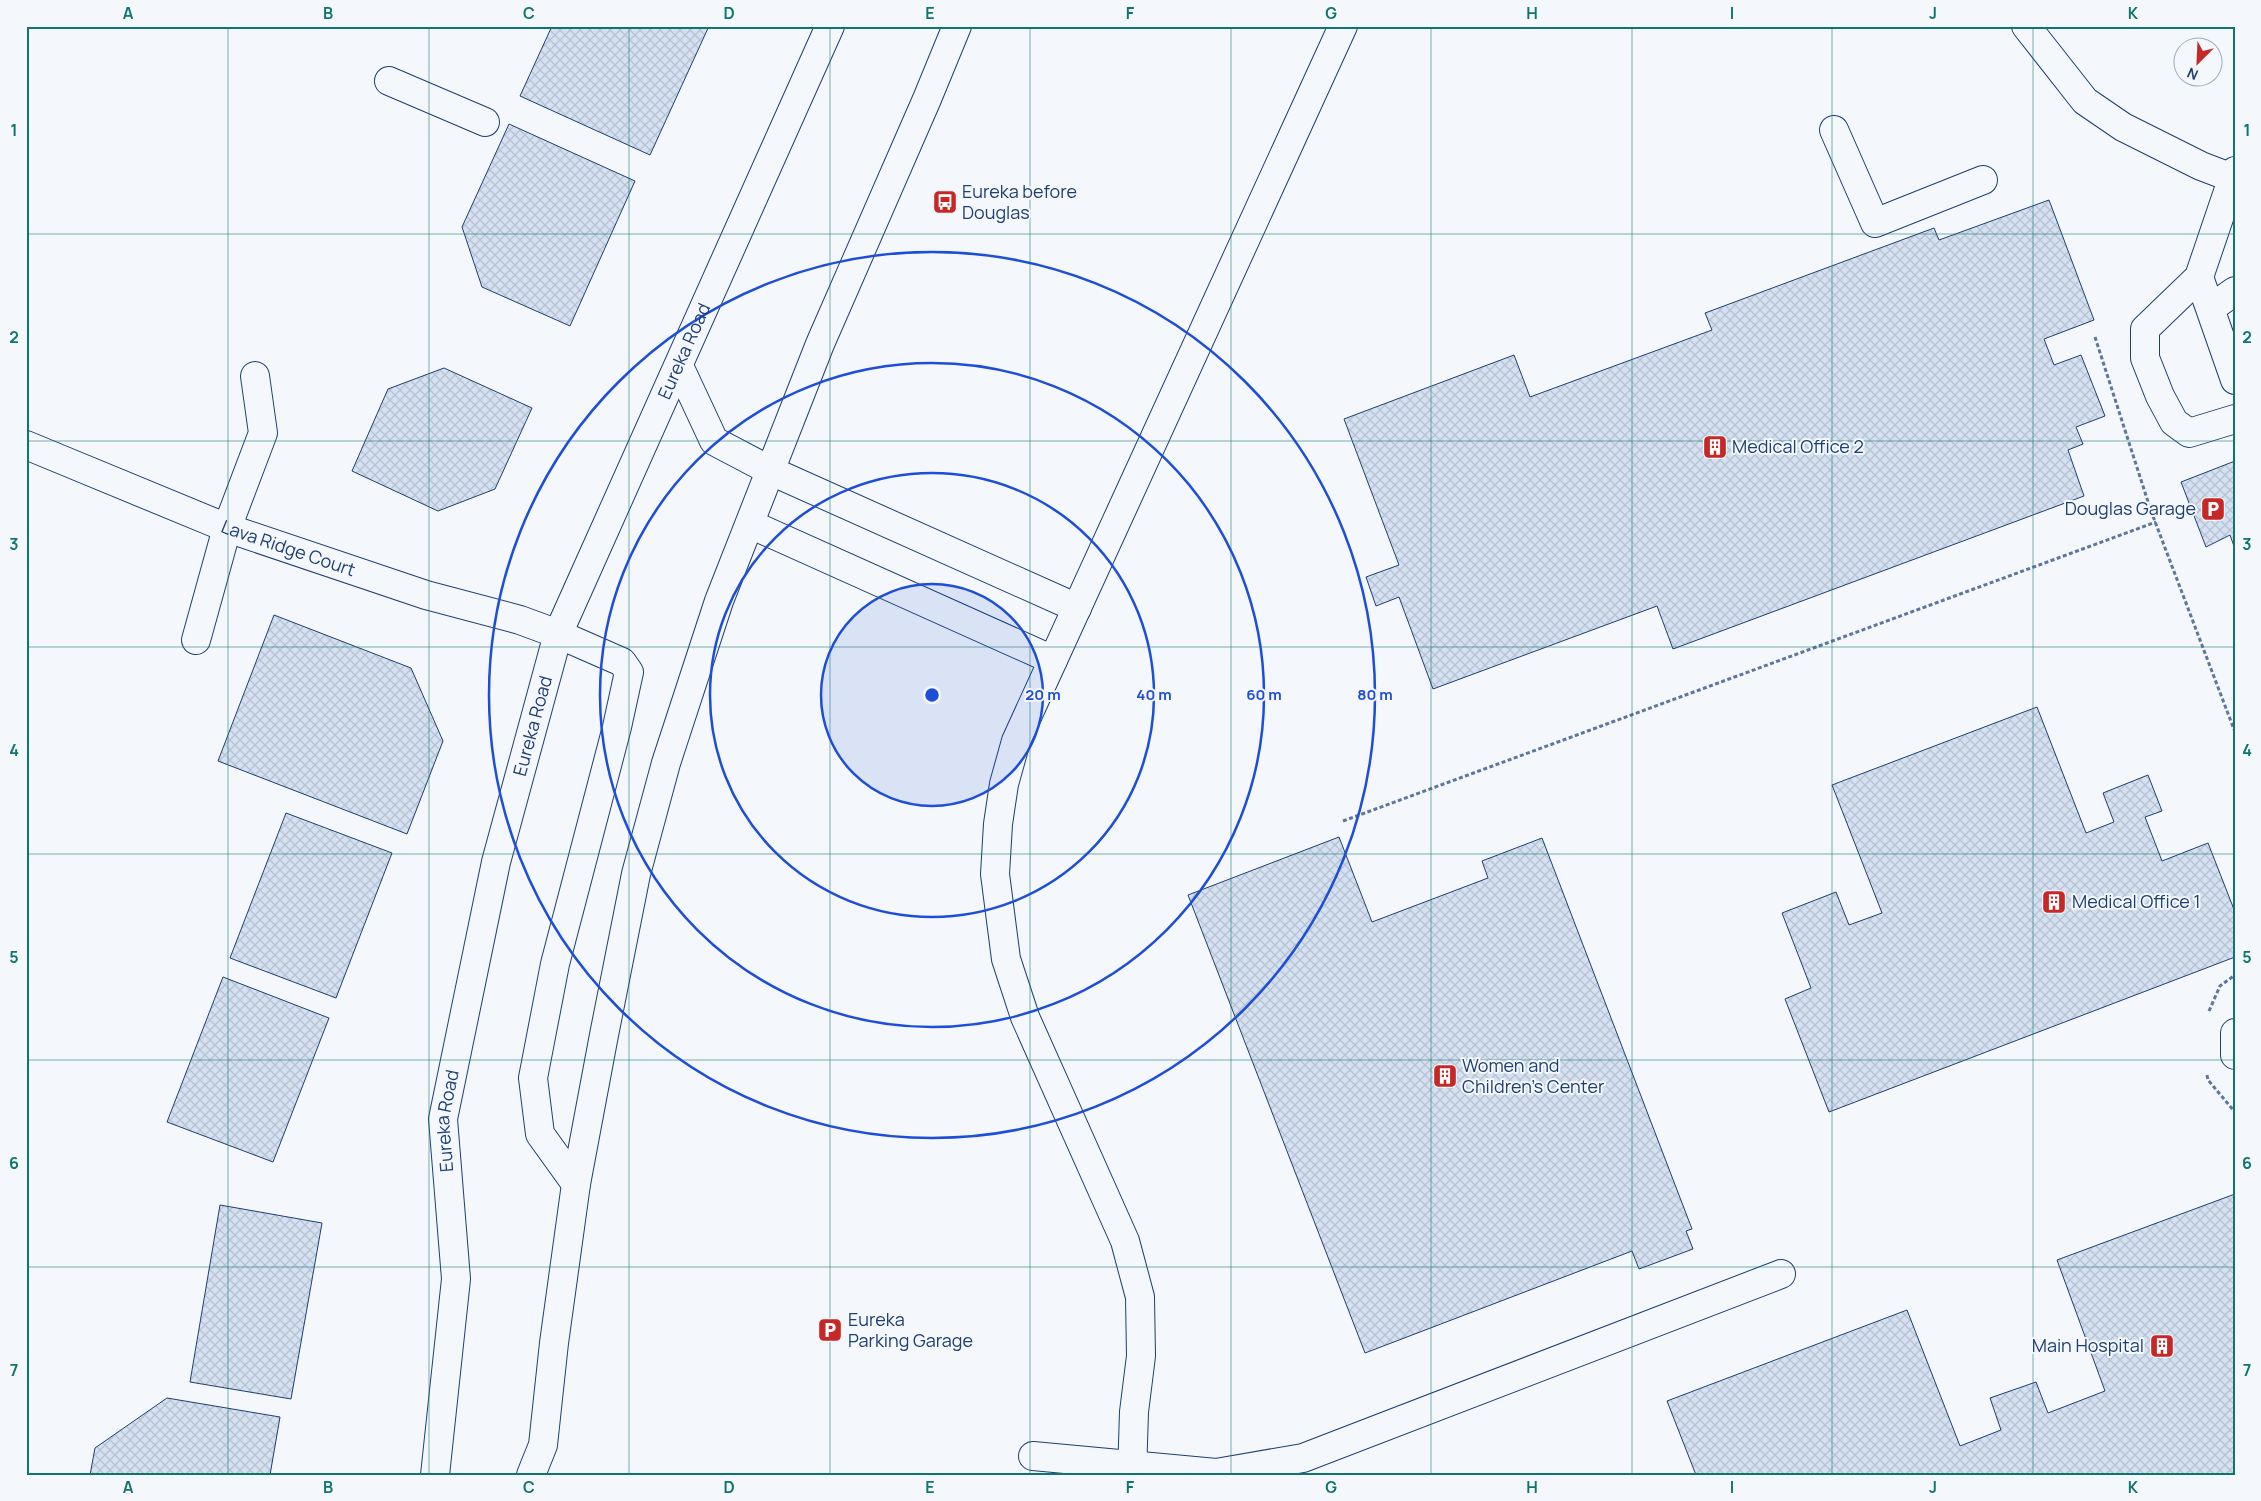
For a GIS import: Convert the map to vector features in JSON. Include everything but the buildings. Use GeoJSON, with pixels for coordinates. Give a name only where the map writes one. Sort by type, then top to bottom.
{"type":"FeatureCollection","features":[{"type":"Feature","properties":{"kind":"main road","name":"Eureka Road"},"geometry":{"type":"LineString","coordinates":[[435,1475],[456,1279],[443,1119],[496,862],[558,634],[830,26]]}},
{"type":"Feature","properties":{"kind":"main road"},"geometry":{"type":"LineString","coordinates":[[531,1475],[543,1445],[554,1343],[576,1184],[636,874],[692,679],[719,601],[820,344],[957,26]]}},
{"type":"Feature","properties":{"kind":"main road"},"geometry":{"type":"LineString","coordinates":[[1132,1470],[1134,1412],[1141,1356],[1140,1297],[1124,1241],[1025,1017],[1006,958],[995,874],[998,824],[1004,784],[1016,741],[1343,26]]}},
{"type":"Feature","properties":{"kind":"main road"},"geometry":{"type":"LineString","coordinates":[[2026,26],[2085,101],[2123,126],[2200,166],[2234,176],[2199,277],[2145,329],[2145,358],[2174,422],[2189,433],[2235,419]]}},
{"type":"Feature","properties":{"kind":"main road"},"geometry":{"type":"LineString","coordinates":[[389,81],[485,122]]}},
{"type":"Feature","properties":{"kind":"main road"},"geometry":{"type":"LineString","coordinates":[[1834,130],[1875,223],[1983,180]]}},
{"type":"Feature","properties":{"kind":"main road"},"geometry":{"type":"LineString","coordinates":[[2199,277],[2235,380]]}},
{"type":"Feature","properties":{"kind":"main road"},"geometry":{"type":"LineString","coordinates":[[2211,308],[2235,291]]}},
{"type":"Feature","properties":{"kind":"main road"},"geometry":{"type":"LineString","coordinates":[[679,366],[714,441],[771,471],[1077,608]]}},
{"type":"Feature","properties":{"kind":"main road"},"geometry":{"type":"LineString","coordinates":[[196,640],[227,528],[263,433],[255,376]]}},
{"type":"Feature","properties":{"kind":"main road","name":"Lava Ridge Court"},"geometry":{"type":"LineString","coordinates":[[26,444],[227,528],[426,595],[520,620],[558,634],[622,662],[628,672],[617,727],[555,964],[533,1078],[540,1134],[576,1184]]}},
{"type":"Feature","properties":{"kind":"main road"},"geometry":{"type":"LineString","coordinates":[[750,524],[1053,660]]}},
{"type":"Feature","properties":{"kind":"main road"},"geometry":{"type":"LineString","coordinates":[[2235,1033],[2235,1055]]}},
{"type":"Feature","properties":{"kind":"main road"},"geometry":{"type":"LineString","coordinates":[[1032,1456],[1132,1470],[1216,1473],[1303,1458],[1781,1274]]}},
{"type":"Feature","properties":{"kind":"path"},"geometry":{"type":"LineString","coordinates":[[2095,337],[2156,522],[2235,732]]}},
{"type":"Feature","properties":{"kind":"path"},"geometry":{"type":"LineString","coordinates":[[1343,821],[2156,522]]}},
{"type":"Feature","properties":{"kind":"place","name":"Eureka before Douglas"},"geometry":{"type":"Point","coordinates":[945,202]}},
{"type":"Feature","properties":{"kind":"place","name":"Medical Office 2"},"geometry":{"type":"Point","coordinates":[1715,447]}},
{"type":"Feature","properties":{"kind":"place","name":"Douglas Garage"},"geometry":{"type":"Point","coordinates":[2213,509]}},
{"type":"Feature","properties":{"kind":"place","name":"Medical Office 1"},"geometry":{"type":"Point","coordinates":[2054,902]}},
{"type":"Feature","properties":{"kind":"place","name":"Women and Children's Center"},"geometry":{"type":"Point","coordinates":[1445,1076]}},
{"type":"Feature","properties":{"kind":"place","name":"Eureka Parking Garage"},"geometry":{"type":"Point","coordinates":[830,1330]}},
{"type":"Feature","properties":{"kind":"place","name":"Main Hospital"},"geometry":{"type":"Point","coordinates":[2162,1346]}}]}
